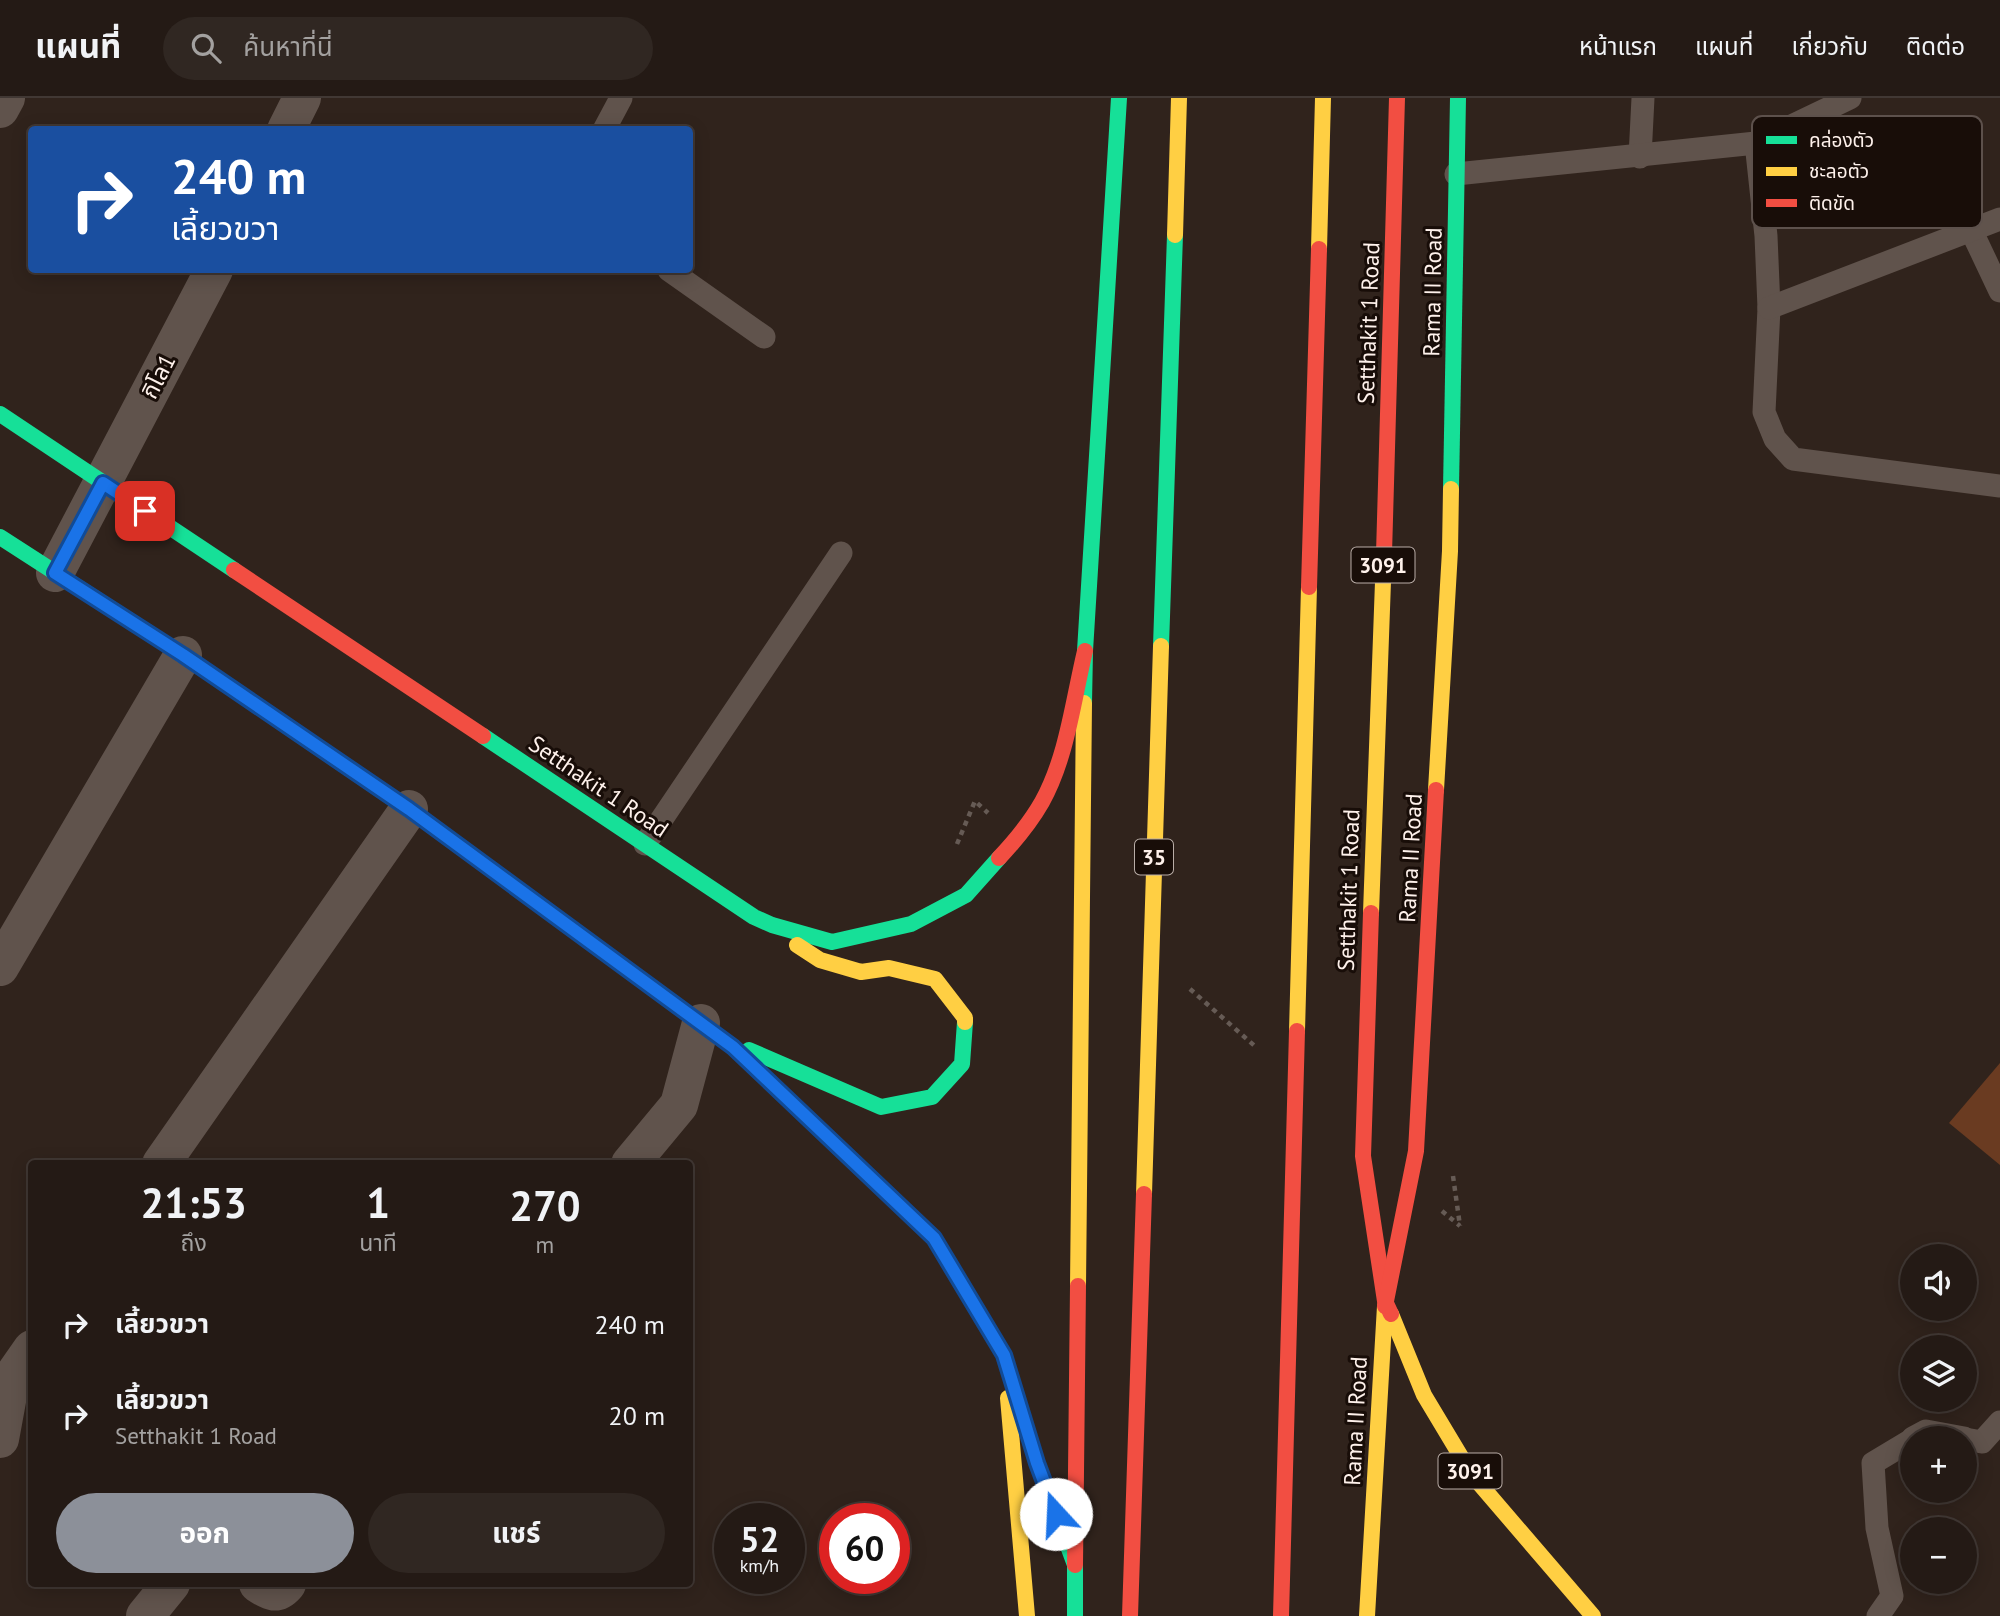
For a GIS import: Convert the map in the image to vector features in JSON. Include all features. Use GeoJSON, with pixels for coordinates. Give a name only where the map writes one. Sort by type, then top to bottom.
{"type":"FeatureCollection","features":[{"type":"Feature","properties":{"kind":"main road"},"geometry":{"type":"LineString","coordinates":[[1074,1616],[1085,651],[1119,98]]}},
{"type":"Feature","properties":{"kind":"main road","name":"35"},"geometry":{"type":"LineString","coordinates":[[1130,1616],[1179,98]]}},
{"type":"Feature","properties":{"kind":"main road"},"geometry":{"type":"LineString","coordinates":[[1281,1616],[1323,98]]}},
{"type":"Feature","properties":{"kind":"main road","name":"Setthakit 1 Road"},"geometry":{"type":"LineString","coordinates":[[1397,98],[1363,1156],[1385,1301],[1424,1395],[1472,1475],[1593,1616]]}},
{"type":"Feature","properties":{"kind":"main road","name":"Rama II Road"},"geometry":{"type":"LineString","coordinates":[[1367,1616],[1385,1301],[1416,1151],[1450,551],[1458,98]]}},
{"type":"Feature","properties":{"kind":"main road","name":"Setthakit 1 Road"},"geometry":{"type":"LineString","coordinates":[[0,414],[754,916],[772,925],[832,942],[911,924],[966,895],[1021,834],[1048,789],[1085,651]]}},
{"type":"Feature","properties":{"kind":"main road"},"geometry":{"type":"LineString","coordinates":[[0,537],[183,655],[409,809],[733,1047],[934,1238],[1004,1355],[1037,1463],[1075,1565]]}},
{"type":"Feature","properties":{"kind":"main road"},"geometry":{"type":"LineString","coordinates":[[709,1030],[881,1107],[932,1097],[962,1064],[965,1018],[935,979],[889,968],[861,972],[820,960],[754,916]]}},
{"type":"Feature","properties":{"kind":"main road"},"geometry":{"type":"LineString","coordinates":[[1004,1355],[1027,1616]]}},
{"type":"Feature","properties":{"kind":"street"},"geometry":{"type":"LineString","coordinates":[[0,109],[6,98]]}},
{"type":"Feature","properties":{"kind":"street"},"geometry":{"type":"LineString","coordinates":[[288,126],[302,98]]}},
{"type":"Feature","properties":{"kind":"street","name":"กิโล1"},"geometry":{"type":"LineString","coordinates":[[55,573],[212,273]]}},
{"type":"Feature","properties":{"kind":"street"},"geometry":{"type":"LineString","coordinates":[[0,967],[183,655]]}},
{"type":"Feature","properties":{"kind":"street"},"geometry":{"type":"LineString","coordinates":[[164,1160],[409,809]]}},
{"type":"Feature","properties":{"kind":"street"},"geometry":{"type":"LineString","coordinates":[[633,1160],[679,1105],[709,1030]]}},
{"type":"Feature","properties":{"kind":"street"},"geometry":{"type":"LineString","coordinates":[[0,1439],[11,1379],[28,1355]]}},
{"type":"Feature","properties":{"kind":"street"},"geometry":{"type":"LineString","coordinates":[[145,1616],[169,1587]]}},
{"type":"Feature","properties":{"kind":"street"},"geometry":{"type":"LineString","coordinates":[[263,1587],[275,1592],[282,1591],[285,1587]]}},
{"type":"Feature","properties":{"kind":"lane"},"geometry":{"type":"LineString","coordinates":[[606,126],[621,98]]}},
{"type":"Feature","properties":{"kind":"lane"},"geometry":{"type":"LineString","coordinates":[[1640,156],[1643,98]]}},
{"type":"Feature","properties":{"kind":"lane"},"geometry":{"type":"LineString","coordinates":[[1812,116],[1850,98]]}},
{"type":"Feature","properties":{"kind":"lane"},"geometry":{"type":"LineString","coordinates":[[1456,174],[1752,143]]}},
{"type":"Feature","properties":{"kind":"lane"},"geometry":{"type":"LineString","coordinates":[[1982,227],[2000,219]]}},
{"type":"Feature","properties":{"kind":"lane"},"geometry":{"type":"LineString","coordinates":[[1765,228],[1769,308],[1764,412],[1775,439],[1793,459],[2000,486]]}},
{"type":"Feature","properties":{"kind":"lane"},"geometry":{"type":"LineString","coordinates":[[1769,308],[1981,228]]}},
{"type":"Feature","properties":{"kind":"lane"},"geometry":{"type":"LineString","coordinates":[[1972,232],[2000,291]]}},
{"type":"Feature","properties":{"kind":"lane"},"geometry":{"type":"LineString","coordinates":[[673,273],[764,337]]}},
{"type":"Feature","properties":{"kind":"lane"},"geometry":{"type":"LineString","coordinates":[[645,844],[841,553]]}},
{"type":"Feature","properties":{"kind":"lane"},"geometry":{"type":"LineString","coordinates":[[1977,1441],[1982,1442],[2000,1422]]}},
{"type":"Feature","properties":{"kind":"lane"},"geometry":{"type":"LineString","coordinates":[[1878,1616],[1892,1596],[1877,1528],[1873,1463],[1900,1447]]}},
{"type":"Feature","properties":{"kind":"path"},"geometry":{"type":"LineString","coordinates":[[975,801],[995,819]]}},
{"type":"Feature","properties":{"kind":"path"},"geometry":{"type":"LineString","coordinates":[[1181,982],[1264,1054]]}},
{"type":"Feature","properties":{"kind":"path"},"geometry":{"type":"LineString","coordinates":[[1440,1208],[1460,1226]]}},
{"type":"Feature","properties":{"kind":"shaded area"},"geometry":{"type":"Polygon","coordinates":[[[2000,1063],[2000,1165],[1949,1123],[2000,1063]]]}},
{"type":"Feature","properties":{"kind":"traffic: fast"},"geometry":{"type":"LineString","coordinates":[[1084,703],[1119,98]]}},
{"type":"Feature","properties":{"kind":"traffic: fast"},"geometry":{"type":"LineString","coordinates":[[1451,489],[1458,98]]}},
{"type":"Feature","properties":{"kind":"traffic: fast"},"geometry":{"type":"LineString","coordinates":[[1161,646],[1175,235]]}},
{"type":"Feature","properties":{"kind":"traffic: fast"},"geometry":{"type":"LineString","coordinates":[[0,414],[234,570]]}},
{"type":"Feature","properties":{"kind":"traffic: fast"},"geometry":{"type":"LineString","coordinates":[[0,537],[183,655],[414,813]]}},
{"type":"Feature","properties":{"kind":"traffic: fast"},"geometry":{"type":"LineString","coordinates":[[483,736],[754,917],[772,925],[832,942],[911,924],[966,895],[999,858]]}},
{"type":"Feature","properties":{"kind":"traffic: fast"},"geometry":{"type":"LineString","coordinates":[[749,1050],[881,1107],[932,1097],[962,1064],[965,1022]]}},
{"type":"Feature","properties":{"kind":"traffic: fast"},"geometry":{"type":"LineString","coordinates":[[815,1125],[934,1238],[1004,1355],[1037,1463],[1075,1565],[1075,1616]]}},
{"type":"Feature","properties":{"kind":"traffic: slow"},"geometry":{"type":"LineString","coordinates":[[1175,235],[1179,98]]}},
{"type":"Feature","properties":{"kind":"traffic: slow"},"geometry":{"type":"LineString","coordinates":[[1319,249],[1323,98]]}},
{"type":"Feature","properties":{"kind":"traffic: slow"},"geometry":{"type":"LineString","coordinates":[[1436,790],[1451,489]]}},
{"type":"Feature","properties":{"kind":"traffic: slow"},"geometry":{"type":"LineString","coordinates":[[1371,913],[1384,554]]}},
{"type":"Feature","properties":{"kind":"traffic: slow"},"geometry":{"type":"LineString","coordinates":[[1297,1031],[1309,587]]}},
{"type":"Feature","properties":{"kind":"traffic: slow"},"geometry":{"type":"LineString","coordinates":[[1144,1194],[1161,646]]}},
{"type":"Feature","properties":{"kind":"traffic: slow"},"geometry":{"type":"LineString","coordinates":[[1078,1286],[1084,703]]}},
{"type":"Feature","properties":{"kind":"traffic: slow"},"geometry":{"type":"LineString","coordinates":[[797,945],[820,960],[861,972],[889,968],[935,979],[965,1018],[965,1022]]}},
{"type":"Feature","properties":{"kind":"traffic: slow"},"geometry":{"type":"LineString","coordinates":[[1367,1616],[1385,1306]]}},
{"type":"Feature","properties":{"kind":"traffic: slow"},"geometry":{"type":"LineString","coordinates":[[1391,1314],[1424,1395],[1472,1475],[1593,1616]]}},
{"type":"Feature","properties":{"kind":"traffic: slow"},"geometry":{"type":"LineString","coordinates":[[1008,1398],[1027,1616]]}},
{"type":"Feature","properties":{"kind":"traffic: jam"},"geometry":{"type":"LineString","coordinates":[[1384,554],[1397,98]]}},
{"type":"Feature","properties":{"kind":"traffic: jam"},"geometry":{"type":"LineString","coordinates":[[1309,587],[1319,249]]}},
{"type":"Feature","properties":{"kind":"traffic: jam"},"geometry":{"type":"LineString","coordinates":[[234,570],[483,736]]}},
{"type":"Feature","properties":{"kind":"traffic: jam"},"geometry":{"type":"LineString","coordinates":[[999,858],[1032,817],[1051,785],[1063,748],[1085,651]]}},
{"type":"Feature","properties":{"kind":"traffic: jam"},"geometry":{"type":"LineString","coordinates":[[1385,1306],[1416,1151],[1436,790]]}},
{"type":"Feature","properties":{"kind":"traffic: jam"},"geometry":{"type":"LineString","coordinates":[[414,813],[733,1047],[815,1125]]}},
{"type":"Feature","properties":{"kind":"traffic: jam"},"geometry":{"type":"LineString","coordinates":[[1371,913],[1363,1156],[1385,1301],[1391,1314]]}},
{"type":"Feature","properties":{"kind":"traffic: jam"},"geometry":{"type":"LineString","coordinates":[[1281,1616],[1297,1031]]}},
{"type":"Feature","properties":{"kind":"traffic: jam"},"geometry":{"type":"LineString","coordinates":[[1130,1616],[1144,1194]]}},
{"type":"Feature","properties":{"kind":"traffic: jam"},"geometry":{"type":"LineString","coordinates":[[1075,1565],[1078,1286]]}},
{"type":"Feature","properties":{"kind":"route"},"geometry":{"type":"LineString","coordinates":[[145,511],[103,483],[55,573],[183,655],[409,809],[733,1047],[934,1238],[1004,1355],[1037,1463],[1056,1514]]}}]}
